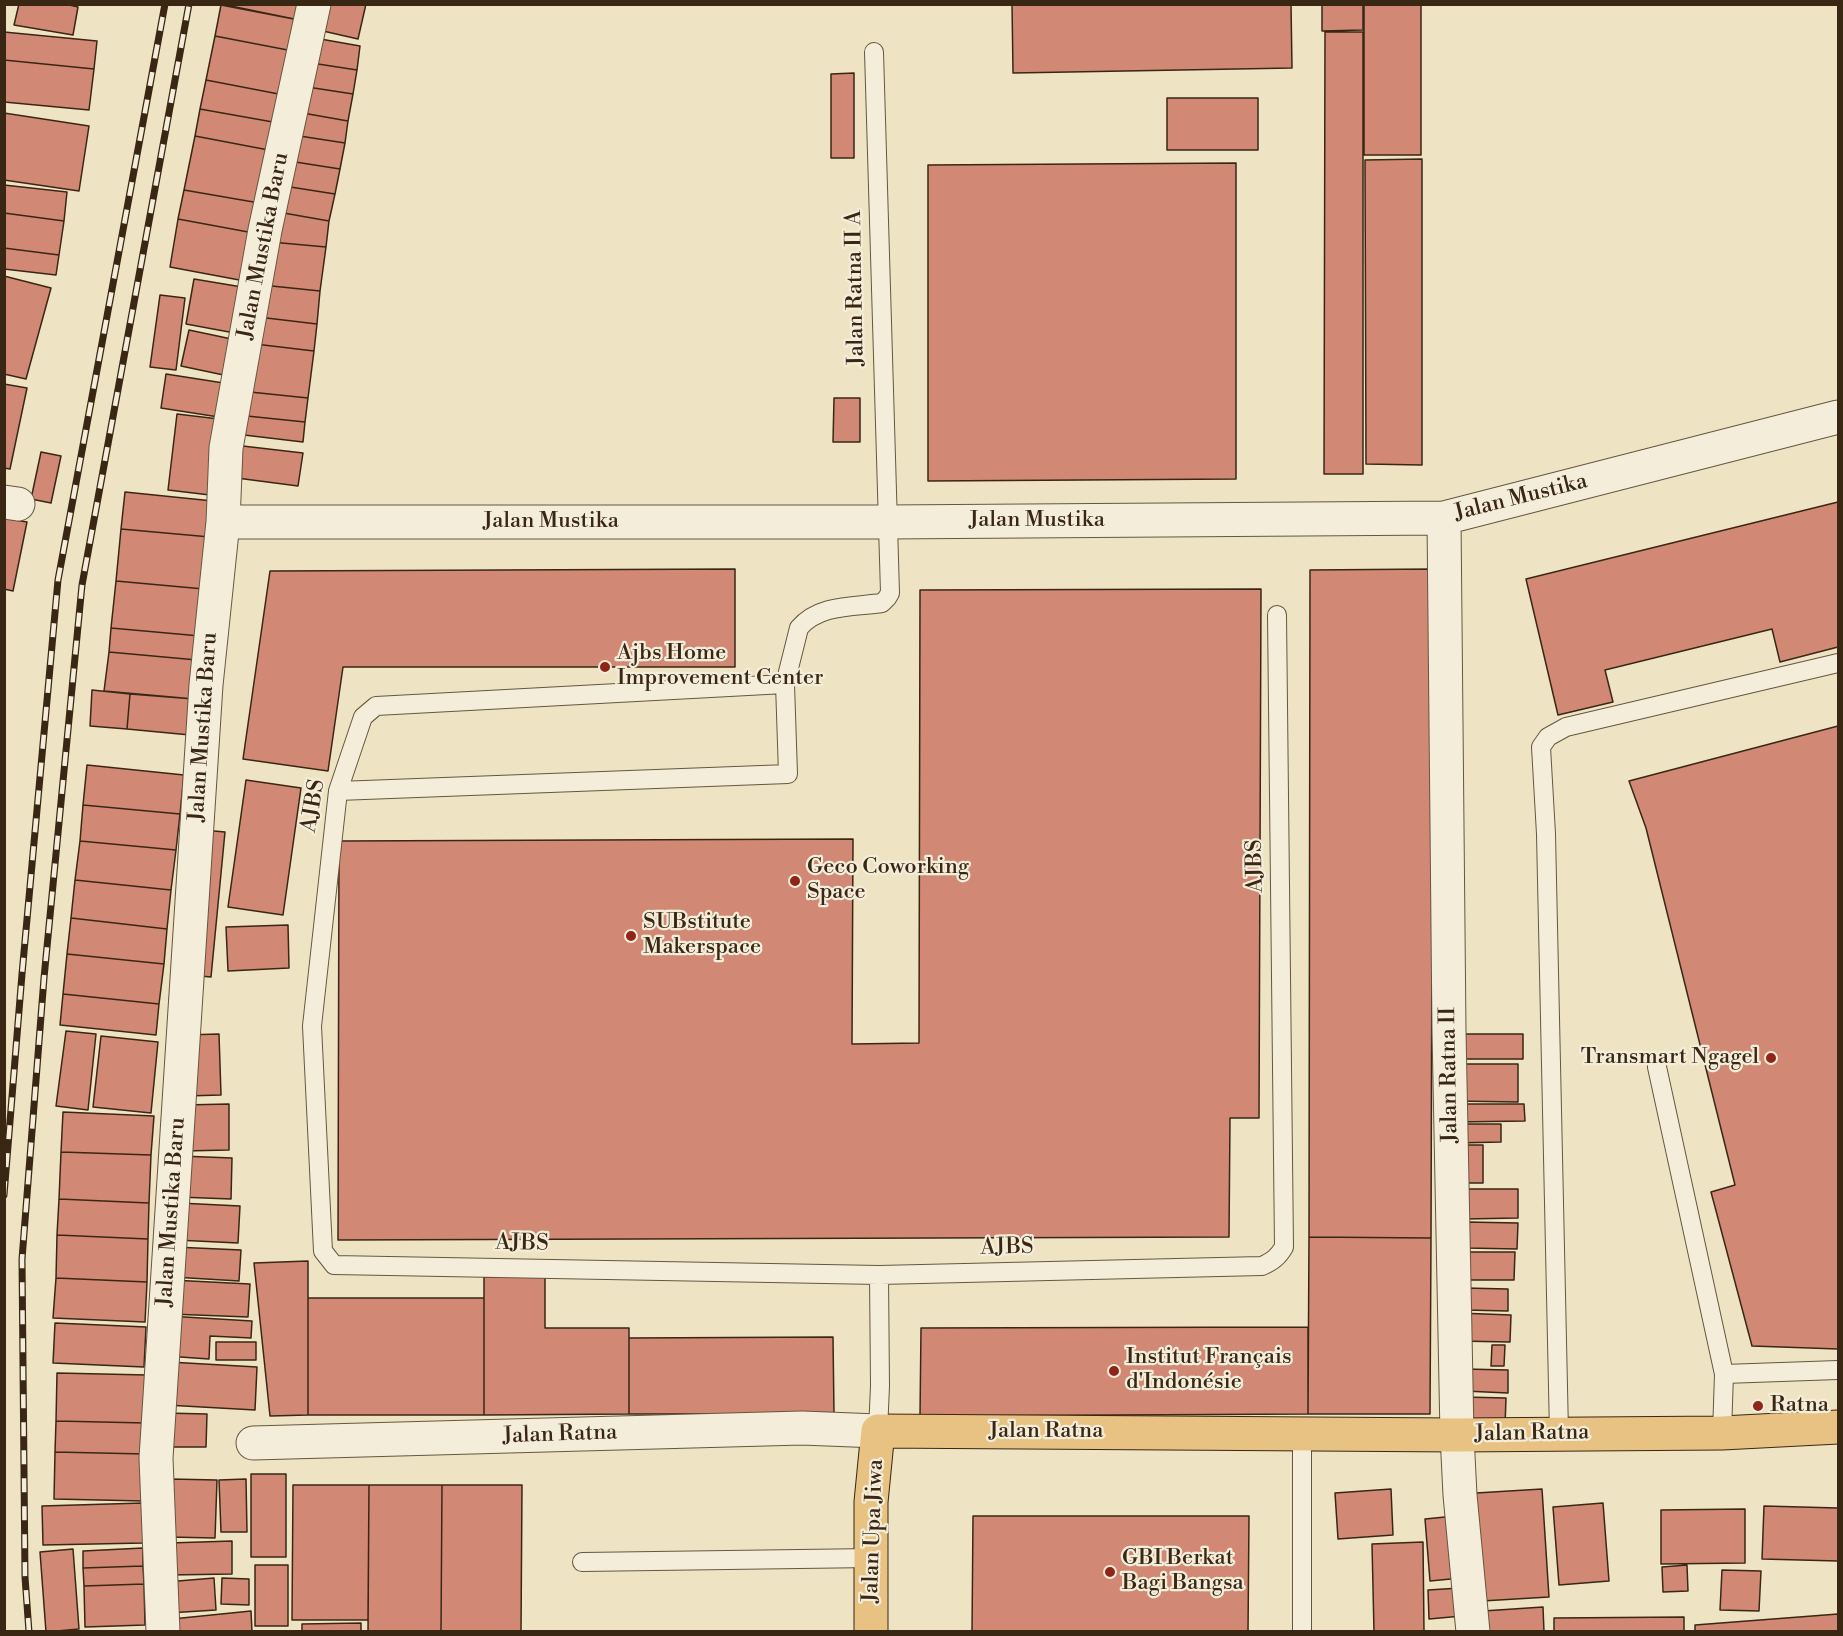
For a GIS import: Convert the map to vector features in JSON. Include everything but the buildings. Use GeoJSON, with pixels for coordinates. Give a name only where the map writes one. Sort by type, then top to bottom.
{"type":"FeatureCollection","features":[{"type":"Feature","properties":{"kind":"highway","name":"Jalan Ratna"},"geometry":{"type":"LineString","coordinates":[[878,1431],[1457,1436],[1559,1433],[1722,1433],[1839,1427]]}},
{"type":"Feature","properties":{"kind":"highway","name":"Jalan Upa Jiwa"},"geometry":{"type":"LineString","coordinates":[[871,1632],[872,1503],[878,1431]]}},
{"type":"Feature","properties":{"kind":"street","name":"Jalan Mustika Baru"},"geometry":{"type":"LineString","coordinates":[[163,1632],[156,1458],[206,685],[223,522],[226,448],[265,230],[314,4]]}},
{"type":"Feature","properties":{"kind":"street","name":"Jalan Mustika"},"geometry":{"type":"LineString","coordinates":[[223,522],[886,522],[1443,518],[1839,417]]}},
{"type":"Feature","properties":{"kind":"street","name":"Jalan Ratna II"},"geometry":{"type":"LineString","coordinates":[[1443,518],[1449,1031],[1457,1436],[1460,1495],[1473,1632]]}},
{"type":"Feature","properties":{"kind":"street","name":"Jalan Ratna"},"geometry":{"type":"LineString","coordinates":[[253,1443],[802,1428],[878,1431]]}},
{"type":"Feature","properties":{"kind":"lane","name":"Jalan Ratna II A"},"geometry":{"type":"LineString","coordinates":[[874,52],[886,522]]}},
{"type":"Feature","properties":{"kind":"lane"},"geometry":{"type":"LineString","coordinates":[[338,791],[788,774],[785,684],[799,627],[805,620],[821,611],[882,603],[887,598],[890,592],[886,522]]}},
{"type":"Feature","properties":{"kind":"lane","name":"AJBS"},"geometry":{"type":"LineString","coordinates":[[785,684],[376,706],[363,717],[338,791],[312,1026],[323,1251],[334,1265],[879,1275],[1262,1266],[1272,1262],[1284,1247],[1277,615]]}},
{"type":"Feature","properties":{"kind":"lane"},"geometry":{"type":"LineString","coordinates":[[1559,1433],[1546,834],[1541,747],[1548,737],[1566,727],[1839,663]]}},
{"type":"Feature","properties":{"kind":"lane"},"geometry":{"type":"LineString","coordinates":[[1657,1067],[1724,1374],[1722,1433]]}},
{"type":"Feature","properties":{"kind":"lane"},"geometry":{"type":"LineString","coordinates":[[878,1431],[879,1275]]}},
{"type":"Feature","properties":{"kind":"lane"},"geometry":{"type":"LineString","coordinates":[[1724,1374],[1839,1370]]}},
{"type":"Feature","properties":{"kind":"lane"},"geometry":{"type":"LineString","coordinates":[[1302,1434],[1302,1632]]}},
{"type":"Feature","properties":{"kind":"lane"},"geometry":{"type":"LineString","coordinates":[[582,1562],[872,1558]]}},
{"type":"Feature","properties":{"kind":"railway"},"geometry":{"type":"LineString","coordinates":[[4,1195],[58,580],[165,4]]}},
{"type":"Feature","properties":{"kind":"railway"},"geometry":{"type":"LineString","coordinates":[[29,1632],[25,1577],[22,1259],[44,978],[82,585],[189,4]]}},
{"type":"Feature","properties":{"kind":"place","name":"Ajbs Home Improvement Center"},"geometry":{"type":"Point","coordinates":[605,667]}},
{"type":"Feature","properties":{"kind":"place","name":"Geco Coworking Space"},"geometry":{"type":"Point","coordinates":[795,881]}},
{"type":"Feature","properties":{"kind":"place","name":"SUBstitute Makerspace"},"geometry":{"type":"Point","coordinates":[631,936]}},
{"type":"Feature","properties":{"kind":"place","name":"Transmart Ngagel"},"geometry":{"type":"Point","coordinates":[1771,1058]}},
{"type":"Feature","properties":{"kind":"place","name":"Institut Français d'Indonésie"},"geometry":{"type":"Point","coordinates":[1114,1371]}},
{"type":"Feature","properties":{"kind":"place","name":"Ratna"},"geometry":{"type":"Point","coordinates":[1758,1406]}},
{"type":"Feature","properties":{"kind":"place","name":"GBI Berkat Bagi Bangsa"},"geometry":{"type":"Point","coordinates":[1110,1572]}}]}
